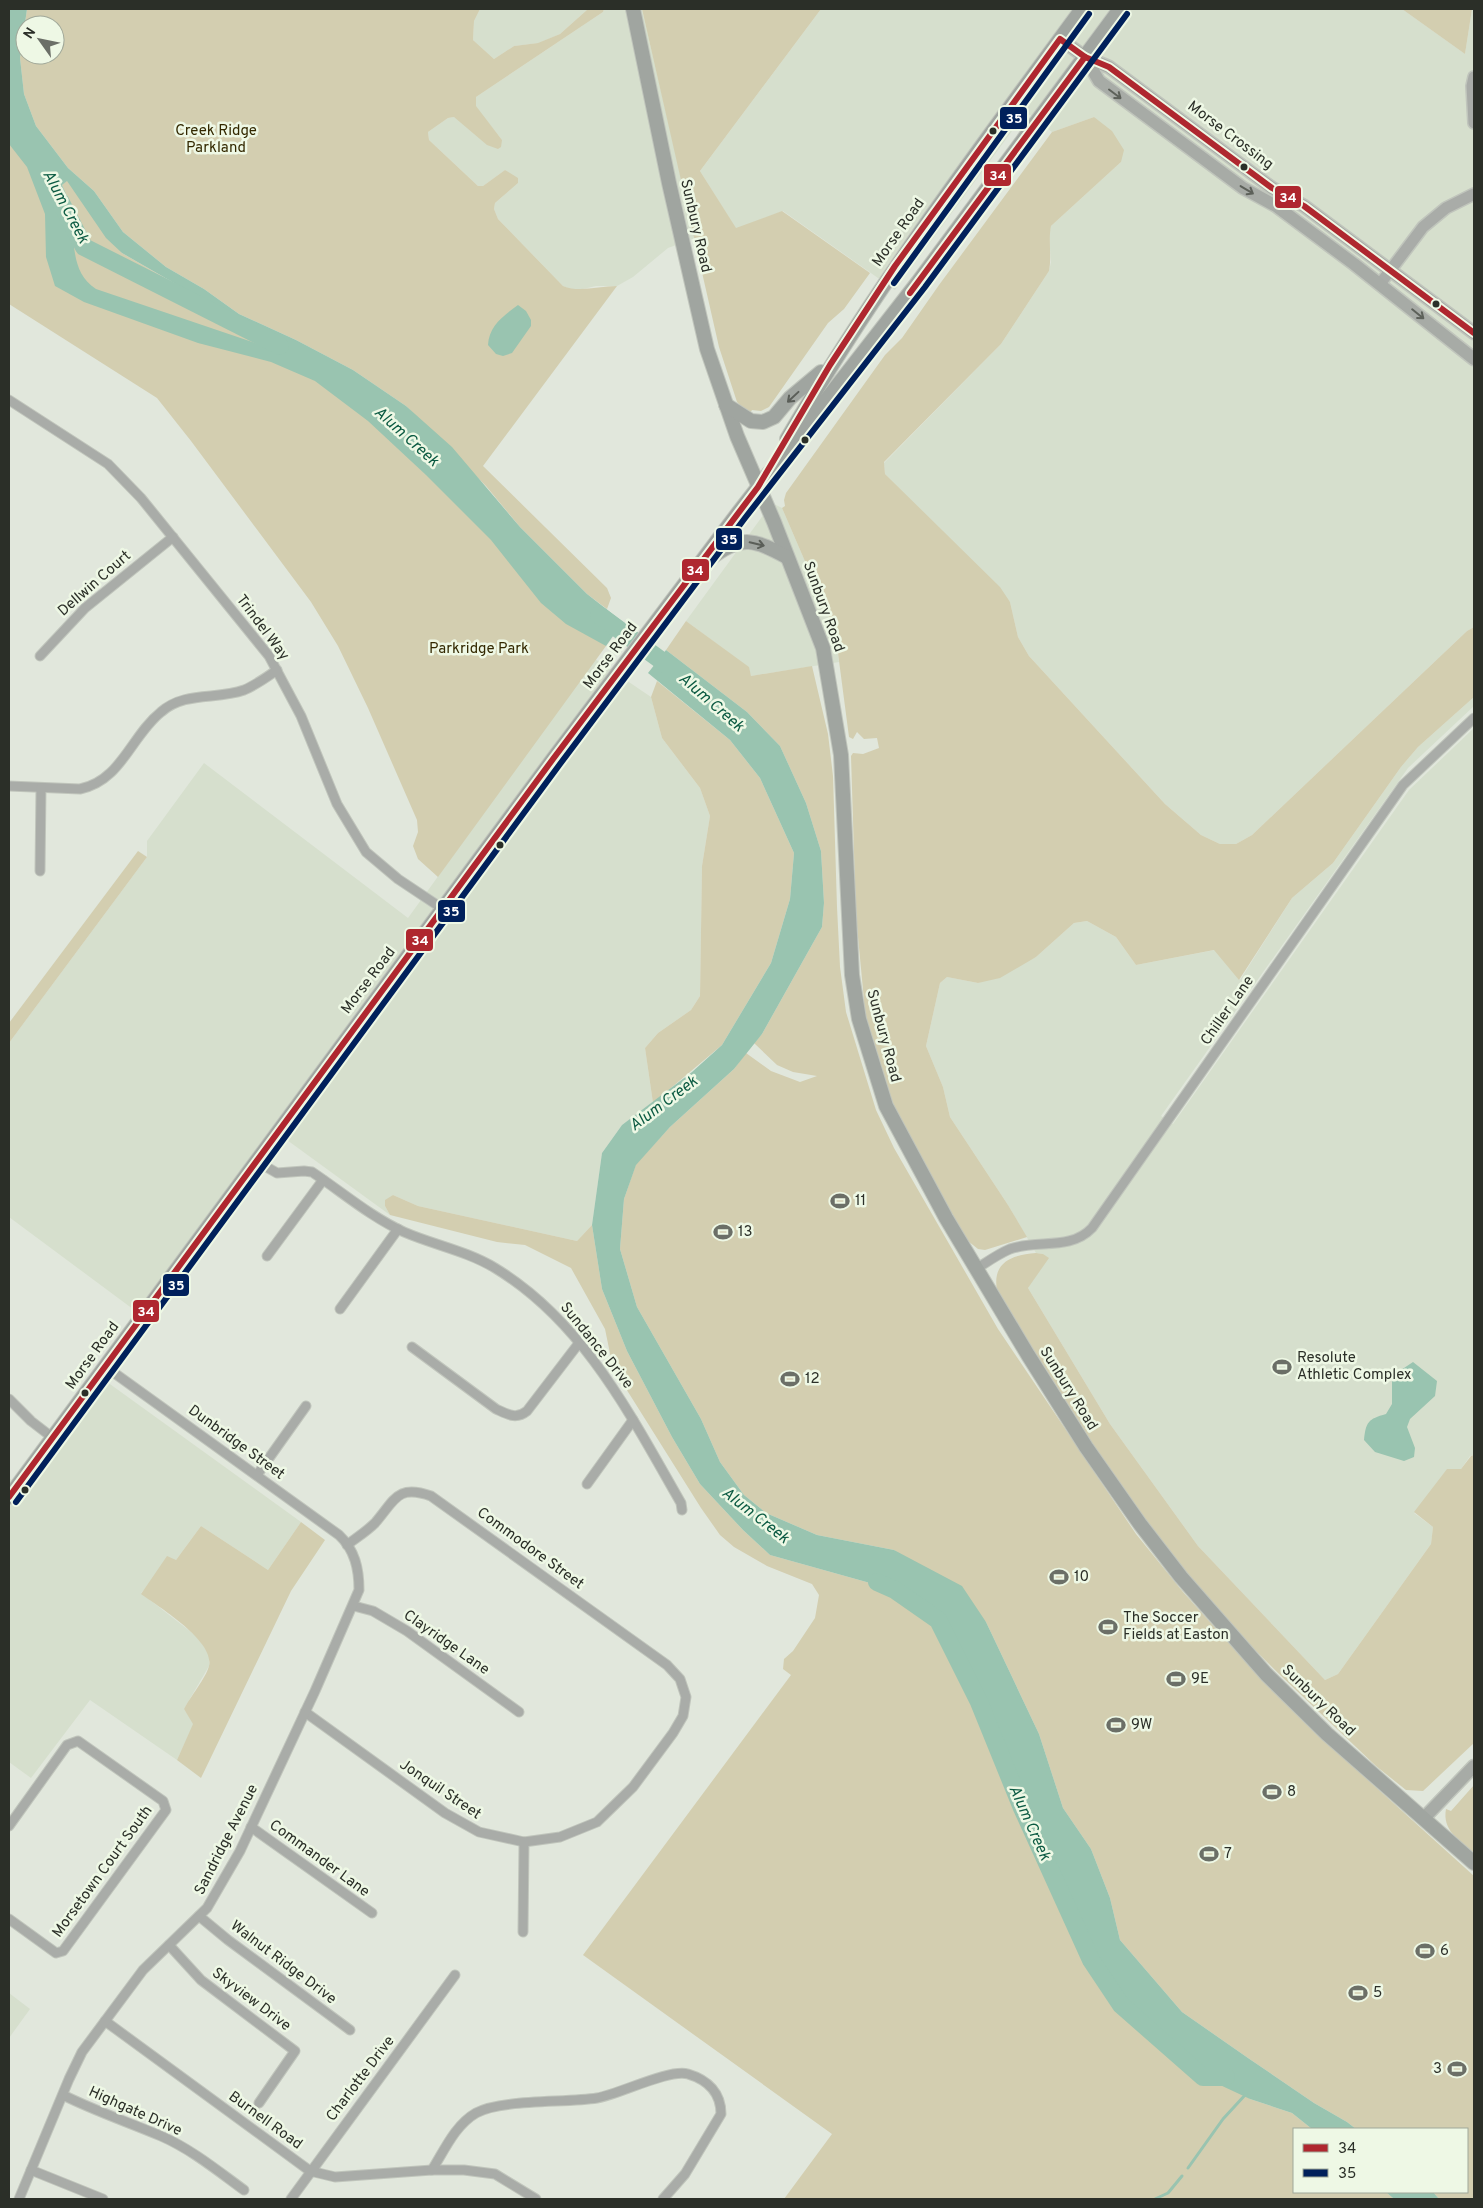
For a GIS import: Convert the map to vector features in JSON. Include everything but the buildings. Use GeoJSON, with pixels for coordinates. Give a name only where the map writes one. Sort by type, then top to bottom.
{"type":"FeatureCollection","features":[{"type":"Feature","properties":{"kind":"main road","name":"Sunbury Road"},"geometry":{"type":"LineString","coordinates":[[633,9],[707,349],[726,405],[823,648],[841,755],[852,975],[859,1019],[886,1106],[976,1269],[1086,1447],[1140,1524],[1181,1577],[1240,1646],[1280,1688],[1327,1734],[1474,1864]]}},
{"type":"Feature","properties":{"kind":"main road","name":"Morse Road"},"geometry":{"type":"LineString","coordinates":[[758,487],[830,365],[895,266],[1082,9]]}},
{"type":"Feature","properties":{"kind":"main road","name":"Morse Road"},"geometry":{"type":"LineString","coordinates":[[9,1497],[667,608],[758,487],[918,282],[1120,9]]}},
{"type":"Feature","properties":{"kind":"main road","name":"Morse Crossing"},"geometry":{"type":"LineString","coordinates":[[1060,39],[1085,57],[1109,67],[1272,188],[1304,206],[1474,333]]}},
{"type":"Feature","properties":{"kind":"main road","name":"Morse Crossing"},"geometry":{"type":"LineString","coordinates":[[1085,57],[1099,82],[1238,185],[1276,206],[1380,284],[1474,359]]}},
{"type":"Feature","properties":{"kind":"main road"},"geometry":{"type":"LineString","coordinates":[[726,405],[751,421],[763,422],[774,417],[790,398],[830,365]]}},
{"type":"Feature","properties":{"kind":"main road"},"geometry":{"type":"LineString","coordinates":[[698,567],[727,546],[747,542],[762,544],[787,556]]}},
{"type":"Feature","properties":{"kind":"main road"},"geometry":{"type":"LineString","coordinates":[[1424,1818],[1474,1766]]}},
{"type":"Feature","properties":{"kind":"street"},"geometry":{"type":"LineString","coordinates":[[1474,76],[1472,86],[1474,123]]}},
{"type":"Feature","properties":{"kind":"street"},"geometry":{"type":"LineString","coordinates":[[1380,284],[1412,241],[1433,217],[1474,194]]}},
{"type":"Feature","properties":{"kind":"street","name":"Trindel Way"},"geometry":{"type":"LineString","coordinates":[[9,400],[108,464],[141,498],[269,656],[301,716],[338,804],[366,852],[398,879],[443,909]]}},
{"type":"Feature","properties":{"kind":"street","name":"Dellwin Court"},"geometry":{"type":"LineString","coordinates":[[40,656],[85,608],[173,537]]}},
{"type":"Feature","properties":{"kind":"street"},"geometry":{"type":"LineString","coordinates":[[9,786],[80,789],[91,787],[106,779],[159,713],[174,702],[192,697],[244,690],[277,670]]}},
{"type":"Feature","properties":{"kind":"street","name":"Chiller Lane"},"geometry":{"type":"LineString","coordinates":[[976,1269],[1011,1249],[1072,1242],[1083,1236],[1133,1170],[1404,785],[1474,718]]}},
{"type":"Feature","properties":{"kind":"street"},"geometry":{"type":"LineString","coordinates":[[40,871],[41,788]]}},
{"type":"Feature","properties":{"kind":"street","name":"Sundance Drive"},"geometry":{"type":"LineString","coordinates":[[256,1161],[277,1173],[312,1172],[398,1228],[479,1259],[497,1269],[544,1304],[606,1377],[681,1503],[682,1510]]}},
{"type":"Feature","properties":{"kind":"street"},"geometry":{"type":"LineString","coordinates":[[267,1256],[323,1180]]}},
{"type":"Feature","properties":{"kind":"street"},"geometry":{"type":"LineString","coordinates":[[340,1309],[398,1228]]}},
{"type":"Feature","properties":{"kind":"street"},"geometry":{"type":"LineString","coordinates":[[412,1347],[496,1409],[511,1416],[516,1416],[523,1415],[527,1411],[579,1343]]}},
{"type":"Feature","properties":{"kind":"street","name":"Dunbridge Street"},"geometry":{"type":"LineString","coordinates":[[106,1367],[257,1475],[338,1535],[347,1545]]}},
{"type":"Feature","properties":{"kind":"street"},"geometry":{"type":"LineString","coordinates":[[9,1399],[31,1421],[53,1438]]}},
{"type":"Feature","properties":{"kind":"street"},"geometry":{"type":"LineString","coordinates":[[257,1475],[306,1406]]}},
{"type":"Feature","properties":{"kind":"street"},"geometry":{"type":"LineString","coordinates":[[587,1484],[633,1420]]}},
{"type":"Feature","properties":{"kind":"street","name":"Commodore Street"},"geometry":{"type":"LineString","coordinates":[[347,1545],[374,1524],[389,1503],[401,1494],[417,1491],[432,1496],[667,1666],[680,1679],[686,1696]]}},
{"type":"Feature","properties":{"kind":"street","name":"Sandridge Avenue"},"geometry":{"type":"LineString","coordinates":[[19,2199],[82,2052],[142,1970],[207,1908],[251,1827],[354,1606],[359,1590],[359,1574],[355,1558],[347,1545]]}},
{"type":"Feature","properties":{"kind":"street","name":"Clayridge Lane"},"geometry":{"type":"LineString","coordinates":[[354,1606],[373,1612],[407,1631],[519,1712]]}},
{"type":"Feature","properties":{"kind":"street","name":"Jonquil Street"},"geometry":{"type":"LineString","coordinates":[[305,1712],[445,1813],[478,1832],[524,1842],[560,1838],[597,1822],[633,1787],[673,1733],[683,1716],[686,1696]]}},
{"type":"Feature","properties":{"kind":"street","name":"Morsetown Court South"},"geometry":{"type":"LineString","coordinates":[[9,1918],[56,1953],[63,1951],[166,1810],[163,1801],[78,1741],[67,1745],[10,1822]]}},
{"type":"Feature","properties":{"kind":"street","name":"Commander Lane"},"geometry":{"type":"LineString","coordinates":[[251,1827],[372,1914]]}},
{"type":"Feature","properties":{"kind":"street"},"geometry":{"type":"LineString","coordinates":[[522,1932],[524,1842]]}},
{"type":"Feature","properties":{"kind":"street","name":"Walnut Ridge Drive"},"geometry":{"type":"LineString","coordinates":[[199,1916],[228,1940],[350,2030]]}},
{"type":"Feature","properties":{"kind":"street","name":"Skyview Drive"},"geometry":{"type":"LineString","coordinates":[[169,1944],[201,1980],[296,2051],[259,2103]]}},
{"type":"Feature","properties":{"kind":"street","name":"Charlotte Drive"},"geometry":{"type":"LineString","coordinates":[[291,2199],[455,1975]]}},
{"type":"Feature","properties":{"kind":"street","name":"Burnell Road"},"geometry":{"type":"LineString","coordinates":[[105,2021],[310,2171],[335,2177],[432,2170],[464,2170],[495,2174],[536,2199]]}},
{"type":"Feature","properties":{"kind":"street"},"geometry":{"type":"LineString","coordinates":[[432,2170],[465,2121],[477,2112],[494,2108],[596,2098],[680,2073],[688,2074],[713,2087],[721,2106],[722,2114],[685,2174],[664,2199]]}},
{"type":"Feature","properties":{"kind":"street","name":"Highgate Drive"},"geometry":{"type":"LineString","coordinates":[[63,2095],[92,2110],[163,2137],[204,2161],[244,2190]]}},
{"type":"Feature","properties":{"kind":"street"},"geometry":{"type":"LineString","coordinates":[[31,2170],[103,2199]]}},
{"type":"Feature","properties":{"kind":"shaded area"},"geometry":{"type":"Polygon","coordinates":[[[480,9],[588,9],[560,34],[539,43],[514,46],[494,59],[473,40],[474,21],[480,9]]]}},
{"type":"Feature","properties":{"kind":"shaded area"},"geometry":{"type":"Polygon","coordinates":[[[604,9],[642,9],[695,238],[668,248],[633,277],[617,286],[596,286],[574,291],[563,286],[498,219],[494,209],[495,203],[518,183],[505,170],[483,186],[478,186],[429,140],[428,132],[448,118],[454,117],[502,140],[475,106],[476,97],[603,12],[604,9]]]}},
{"type":"Feature","properties":{"kind":"shaded area"},"geometry":{"type":"Polygon","coordinates":[[[821,9],[1402,9],[1465,54],[1472,9],[1474,9],[1474,627],[1467,631],[1252,835],[1236,844],[1220,844],[1201,835],[1165,804],[1029,656],[1018,637],[1010,602],[885,474],[884,463],[1001,344],[1049,271],[1051,262],[1049,235],[1051,226],[1121,162],[1094,117],[1052,132],[1026,112],[895,290],[783,211],[736,229],[700,171],[821,9]]]}},
{"type":"Feature","properties":{"kind":"shaded area"},"geometry":{"type":"Polygon","coordinates":[[[772,503],[782,508],[829,617],[836,638],[839,662],[751,676],[748,667],[686,621],[772,503]]]}},
{"type":"Feature","properties":{"kind":"shaded area"},"geometry":{"type":"Polygon","coordinates":[[[595,659],[651,697],[662,738],[700,788],[710,816],[702,866],[700,996],[691,1010],[658,1033],[645,1048],[653,1103],[622,1125],[602,1153],[592,1225],[577,1241],[418,1206],[393,1195],[385,1206],[390,1215],[276,1132],[141,1315],[9,1217],[9,1043],[147,857],[147,841],[204,763],[408,918],[595,659]]]}},
{"type":"Feature","properties":{"kind":"shaded area"},"geometry":{"type":"Polygon","coordinates":[[[1474,697],[1474,706],[1408,768],[1161,1116],[1173,1124],[1409,790],[1474,728],[1474,1455],[1470,1456],[1461,1469],[1414,1513],[1433,1527],[1431,1544],[1338,1674],[1325,1680],[1198,1546],[1110,1424],[1028,1288],[1043,1254],[1036,1253],[1008,1205],[950,1117],[943,1087],[926,1046],[940,983],[947,977],[978,983],[1036,957],[1074,923],[1087,921],[1116,937],[1136,965],[1215,950],[1240,980],[1292,898],[1333,863],[1401,767],[1418,747],[1474,697]]]}},
{"type":"Feature","properties":{"kind":"shaded area"},"geometry":{"type":"Polygon","coordinates":[[[96,1374],[301,1522],[268,1570],[201,1526],[176,1560],[141,1593],[200,1639],[209,1655],[209,1666],[184,1709],[194,1723],[177,1760],[90,1700],[31,1778],[9,1762],[9,1478],[16,1483],[96,1374]]]}},
{"type":"Feature","properties":{"kind":"shaded area"},"geometry":{"type":"Polygon","coordinates":[[[9,1993],[30,2009],[9,2038],[9,1993]]]}},
{"type":"Feature","properties":{"kind":"green space","name":"Creek Ridge Parkland"},"geometry":{"type":"Polygon","coordinates":[[[27,9],[480,9],[474,21],[473,40],[494,59],[514,46],[538,43],[560,34],[588,9],[604,9],[603,12],[476,97],[476,106],[502,140],[501,147],[498,149],[487,145],[454,117],[448,118],[428,132],[429,140],[478,186],[483,186],[505,170],[518,178],[518,183],[495,203],[494,209],[498,219],[563,286],[582,289],[617,286],[483,466],[607,588],[611,598],[607,609],[587,594],[520,527],[486,486],[406,406],[353,370],[296,340],[239,314],[204,289],[166,267],[123,232],[94,191],[68,168],[36,126],[24,94],[21,65],[65,65],[65,15],[26,15],[27,9]]]}},
{"type":"Feature","properties":{"kind":"green space"},"geometry":{"type":"Polygon","coordinates":[[[642,9],[821,9],[700,171],[736,228],[782,211],[870,273],[844,309],[828,323],[769,407],[761,411],[752,410],[749,415],[737,402],[719,347],[642,9]]]}},
{"type":"Feature","properties":{"kind":"green space"},"geometry":{"type":"Polygon","coordinates":[[[1402,9],[1472,9],[1465,54],[1402,9]]]}},
{"type":"Feature","properties":{"kind":"green space","name":"Parkridge Park"},"geometry":{"type":"Polygon","coordinates":[[[9,101],[70,220],[70,207],[62,185],[67,180],[122,253],[305,359],[606,646],[438,877],[418,859],[413,846],[418,832],[417,820],[368,708],[338,646],[311,602],[191,441],[157,398],[9,304],[9,101]]]}},
{"type":"Feature","properties":{"kind":"green space"},"geometry":{"type":"Polygon","coordinates":[[[1094,117],[1112,131],[1124,150],[1121,162],[1051,226],[1049,271],[1001,344],[884,462],[885,474],[1000,587],[1010,602],[1018,637],[1029,656],[1165,804],[1201,835],[1220,844],[1236,844],[1252,835],[1467,631],[1474,627],[1474,697],[1418,747],[1401,767],[1333,863],[1292,898],[1239,980],[1214,950],[1136,965],[1116,937],[1087,921],[1074,923],[1036,957],[1000,978],[978,983],[947,977],[940,983],[926,1046],[943,1087],[950,1117],[1027,1237],[985,1250],[978,1249],[968,1241],[909,1141],[893,1108],[861,1009],[864,1000],[856,916],[851,756],[853,753],[863,754],[879,748],[877,738],[864,739],[857,732],[853,739],[849,737],[836,638],[829,617],[782,508],[785,506],[786,493],[885,355],[902,338],[1052,132],[1094,117]]]}},
{"type":"Feature","properties":{"kind":"green space","name":"The Soccer Fields at Easton"},"geometry":{"type":"Polygon","coordinates":[[[686,621],[749,667],[751,676],[812,666],[828,734],[833,776],[840,967],[846,1012],[876,1110],[894,1148],[998,1329],[1136,1534],[1183,1592],[1245,1661],[1307,1725],[1474,1876],[1474,2199],[1439,2199],[1434,2193],[1468,2193],[1468,2128],[1355,2128],[1314,2103],[1182,2012],[1120,1940],[1110,1898],[1091,1849],[1063,1808],[1039,1734],[986,1622],[894,1550],[817,1535],[766,1513],[744,1495],[720,1462],[701,1419],[637,1307],[620,1249],[624,1199],[636,1164],[670,1127],[734,1069],[746,1053],[771,1071],[800,1082],[817,1076],[793,1072],[777,1065],[754,1043],[762,1034],[822,927],[824,903],[821,851],[806,803],[780,746],[747,712],[666,650],[686,621]]]}},
{"type":"Feature","properties":{"kind":"green space"},"geometry":{"type":"Polygon","coordinates":[[[657,681],[730,740],[760,778],[794,853],[790,899],[771,963],[722,1045],[653,1103],[645,1048],[658,1033],[691,1010],[700,996],[702,866],[710,816],[700,788],[662,738],[651,697],[657,681]]]}},
{"type":"Feature","properties":{"kind":"green space"},"geometry":{"type":"Polygon","coordinates":[[[138,851],[147,857],[9,1043],[9,1023],[138,851]]]}},
{"type":"Feature","properties":{"kind":"green space"},"geometry":{"type":"Polygon","coordinates":[[[393,1195],[418,1206],[577,1241],[592,1225],[602,1289],[627,1351],[672,1437],[700,1484],[743,1530],[770,1555],[895,1590],[938,1620],[979,1702],[1022,1808],[1039,1829],[1077,1911],[1091,1960],[1250,2099],[1292,2113],[1311,2128],[1293,2128],[1293,2193],[1387,2193],[1394,2199],[784,2199],[832,2134],[583,1955],[791,1675],[783,1669],[784,1659],[793,1651],[815,1618],[819,1595],[812,1584],[767,1566],[734,1547],[720,1535],[613,1368],[605,1329],[571,1268],[525,1245],[497,1242],[390,1215],[385,1206],[385,1200],[393,1195]]]}},
{"type":"Feature","properties":{"kind":"green space"},"geometry":{"type":"Polygon","coordinates":[[[1036,1253],[1043,1254],[1049,1258],[1028,1288],[1110,1424],[1198,1546],[1325,1680],[1338,1674],[1431,1544],[1433,1527],[1414,1512],[1447,1469],[1461,1469],[1471,1456],[1474,1455],[1474,1743],[1423,1791],[1406,1790],[1376,1766],[1221,1616],[1190,1580],[1103,1465],[997,1290],[996,1280],[998,1273],[1006,1262],[1012,1258],[1036,1253]]]}},
{"type":"Feature","properties":{"kind":"green space"},"geometry":{"type":"Polygon","coordinates":[[[301,1522],[325,1540],[291,1591],[201,1778],[177,1760],[193,1724],[184,1709],[207,1671],[209,1656],[195,1636],[172,1616],[141,1594],[167,1556],[176,1560],[201,1526],[268,1570],[301,1522]]]}},
{"type":"Feature","properties":{"kind":"green space"},"geometry":{"type":"Polygon","coordinates":[[[1474,1785],[1474,1853],[1457,1839],[1449,1829],[1445,1816],[1446,1809],[1451,1811],[1474,1785]]]}},
{"type":"Feature","properties":{"kind":"water"},"geometry":{"type":"Polygon","coordinates":[[[9,9],[27,9],[26,15],[15,15],[15,65],[21,65],[24,94],[36,126],[68,168],[94,191],[123,232],[166,267],[204,289],[239,314],[296,340],[353,370],[406,406],[452,447],[520,527],[587,594],[623,622],[606,646],[566,624],[541,603],[491,540],[426,475],[368,421],[315,381],[271,362],[198,343],[84,302],[55,286],[46,257],[45,214],[27,167],[9,144],[9,9]],[[67,181],[62,185],[67,196],[72,218],[77,263],[81,273],[96,289],[258,344],[262,339],[259,332],[122,253],[106,238],[67,181]]]}},
{"type":"Feature","properties":{"kind":"water"},"geometry":{"type":"Polygon","coordinates":[[[518,305],[526,311],[531,320],[531,326],[512,353],[503,356],[496,354],[488,345],[491,332],[502,317],[518,305]]]}},
{"type":"Feature","properties":{"kind":"water"},"geometry":{"type":"Polygon","coordinates":[[[666,650],[747,712],[780,746],[806,803],[821,851],[824,903],[822,927],[762,1034],[734,1069],[670,1127],[636,1165],[624,1199],[620,1249],[637,1307],[701,1419],[720,1462],[744,1495],[766,1513],[817,1535],[894,1550],[962,1586],[986,1622],[1039,1734],[1063,1808],[1091,1849],[1110,1898],[1120,1940],[1182,2012],[1314,2103],[1355,2128],[1311,2128],[1292,2113],[1250,2099],[1203,2077],[1121,2005],[1091,1960],[1077,1911],[1039,1829],[1022,1808],[979,1702],[938,1620],[895,1590],[770,1555],[743,1530],[700,1484],[672,1437],[627,1351],[602,1289],[592,1225],[602,1153],[622,1125],[692,1072],[722,1045],[771,963],[790,899],[794,853],[760,778],[730,740],[648,673],[666,650]]]}},
{"type":"Feature","properties":{"kind":"water"},"geometry":{"type":"Polygon","coordinates":[[[1413,1362],[1437,1381],[1435,1396],[1410,1419],[1407,1427],[1415,1448],[1414,1457],[1404,1461],[1375,1452],[1364,1440],[1369,1422],[1386,1414],[1392,1404],[1392,1376],[1413,1362]]]}},
{"type":"Feature","properties":{"kind":"water"},"geometry":{"type":"Polygon","coordinates":[[[1387,2193],[1434,2193],[1439,2199],[1394,2199],[1387,2193]]]}},
{"type":"Feature","properties":{"kind":"waterway","name":"Alum Creek"},"geometry":{"type":"LineString","coordinates":[[60,201],[84,247],[280,346]]}},
{"type":"Feature","properties":{"kind":"waterway","name":"Alum Creek"},"geometry":{"type":"LineString","coordinates":[[599,615],[677,672]]}},
{"type":"Feature","properties":{"kind":"waterway","name":"Alum Creek"},"geometry":{"type":"LineString","coordinates":[[877,1582],[895,1590],[938,1620],[979,1702],[1022,1808],[1091,1960],[1121,2005],[1203,2077],[1226,2077]]}},
{"type":"Feature","properties":{"kind":"waterway"},"geometry":{"type":"LineString","coordinates":[[1188,2168],[1223,2119],[1246,2094]]}},
{"type":"Feature","properties":{"kind":"waterway"},"geometry":{"type":"LineString","coordinates":[[1155,2199],[1168,2193],[1182,2176]]}},
{"type":"Feature","properties":{"kind":"transit line","name":"35"},"geometry":{"type":"LineString","coordinates":[[894,283],[1089,14]]}},
{"type":"Feature","properties":{"kind":"transit line","name":"35"},"geometry":{"type":"LineString","coordinates":[[16,1502],[560,764],[745,518],[925,287],[1127,14]]}},
{"type":"Feature","properties":{"kind":"transit line","name":"34"},"geometry":{"type":"LineString","coordinates":[[9,1497],[553,759],[758,487],[830,365],[895,266],[1060,39],[1085,57],[1109,67],[1272,188],[1304,206],[1474,333]]}},
{"type":"Feature","properties":{"kind":"transit line","name":"34"},"geometry":{"type":"LineString","coordinates":[[910,293],[1085,57]]}},
{"type":"Feature","properties":{"kind":"place","name":"11"},"geometry":{"type":"Point","coordinates":[840,1201]}},
{"type":"Feature","properties":{"kind":"place","name":"13"},"geometry":{"type":"Point","coordinates":[723,1232]}},
{"type":"Feature","properties":{"kind":"place","name":"Resolute Athletic Complex"},"geometry":{"type":"Point","coordinates":[1282,1367]}},
{"type":"Feature","properties":{"kind":"place","name":"12"},"geometry":{"type":"Point","coordinates":[790,1379]}},
{"type":"Feature","properties":{"kind":"place","name":"10"},"geometry":{"type":"Point","coordinates":[1059,1577]}},
{"type":"Feature","properties":{"kind":"place","name":"The Soccer Fields at Easton"},"geometry":{"type":"Point","coordinates":[1108,1627]}},
{"type":"Feature","properties":{"kind":"place","name":"9E"},"geometry":{"type":"Point","coordinates":[1176,1679]}},
{"type":"Feature","properties":{"kind":"place","name":"9W"},"geometry":{"type":"Point","coordinates":[1116,1725]}},
{"type":"Feature","properties":{"kind":"place","name":"8"},"geometry":{"type":"Point","coordinates":[1272,1792]}},
{"type":"Feature","properties":{"kind":"place","name":"7"},"geometry":{"type":"Point","coordinates":[1209,1854]}},
{"type":"Feature","properties":{"kind":"place","name":"6"},"geometry":{"type":"Point","coordinates":[1425,1951]}},
{"type":"Feature","properties":{"kind":"place","name":"5"},"geometry":{"type":"Point","coordinates":[1358,1993]}},
{"type":"Feature","properties":{"kind":"place","name":"3"},"geometry":{"type":"Point","coordinates":[1457,2069]}}]}
